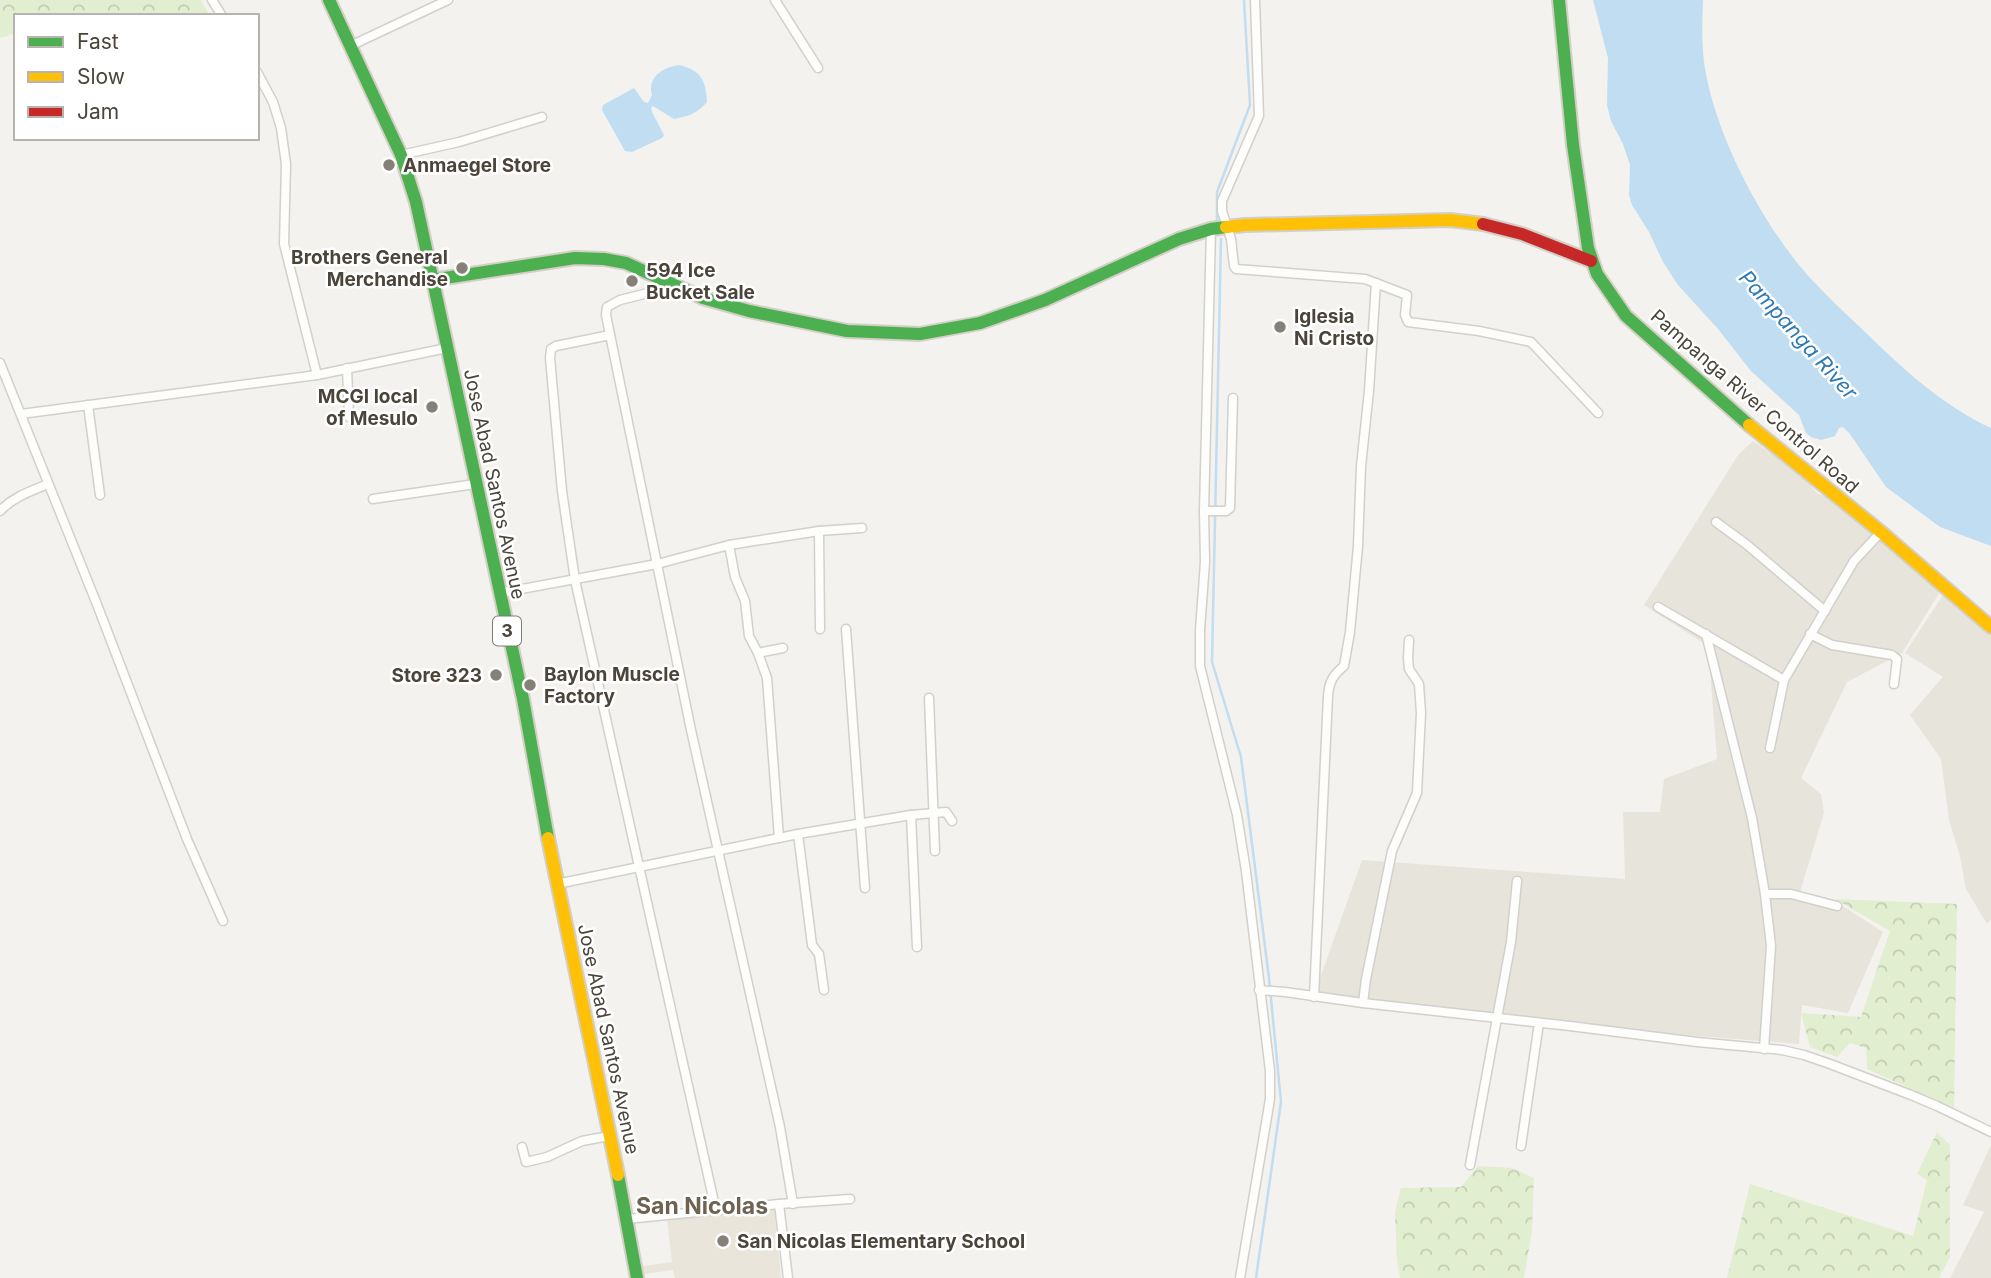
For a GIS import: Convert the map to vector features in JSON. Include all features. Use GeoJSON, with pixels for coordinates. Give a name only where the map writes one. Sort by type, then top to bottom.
{"type":"FeatureCollection","features":[{"type":"Feature","properties":{"kind":"main road","name":"Jose Abad Santos Avenue"},"geometry":{"type":"LineString","coordinates":[[329,0],[401,155],[416,202],[523,699],[557,884],[637,1278]]}},
{"type":"Feature","properties":{"kind":"main road"},"geometry":{"type":"LineString","coordinates":[[1559,0],[1573,145],[1591,261]]}},
{"type":"Feature","properties":{"kind":"main road"},"geometry":{"type":"LineString","coordinates":[[432,280],[575,258],[604,259],[626,263],[703,298],[749,311],[847,331],[920,334],[981,323],[1045,300],[1179,239],[1226,227],[1469,221],[1497,225],[1591,261]]}},
{"type":"Feature","properties":{"kind":"main road","name":"Pampanga River Control Road"},"geometry":{"type":"LineString","coordinates":[[1591,261],[1603,284],[1626,316],[1728,408],[1881,532],[1991,627]]}},
{"type":"Feature","properties":{"kind":"street"},"geometry":{"type":"LineString","coordinates":[[350,46],[448,0]]}},
{"type":"Feature","properties":{"kind":"street"},"geometry":{"type":"LineString","coordinates":[[775,0],[818,68]]}},
{"type":"Feature","properties":{"kind":"street"},"geometry":{"type":"LineString","coordinates":[[1255,0],[1259,116],[1222,201],[1236,269],[1365,279],[1406,295],[1405,315],[1408,322],[1479,331],[1531,342],[1598,413]]}},
{"type":"Feature","properties":{"kind":"street"},"geometry":{"type":"LineString","coordinates":[[259,76],[273,102],[281,128],[286,164],[284,244],[317,375]]}},
{"type":"Feature","properties":{"kind":"street"},"geometry":{"type":"LineString","coordinates":[[401,155],[459,142],[542,117]]}},
{"type":"Feature","properties":{"kind":"street"},"geometry":{"type":"LineString","coordinates":[[1211,229],[1205,562],[1199,666],[1237,815],[1247,871],[1270,1071],[1270,1099],[1240,1278]]}},
{"type":"Feature","properties":{"kind":"street"},"geometry":{"type":"LineString","coordinates":[[1314,997],[1329,684],[1344,666],[1350,632],[1376,283]]}},
{"type":"Feature","properties":{"kind":"street"},"geometry":{"type":"LineString","coordinates":[[676,286],[620,300],[607,307],[606,315],[717,851],[780,1127],[793,1204]]}},
{"type":"Feature","properties":{"kind":"street"},"geometry":{"type":"LineString","coordinates":[[610,335],[551,349],[562,491],[575,580],[716,1211]]}},
{"type":"Feature","properties":{"kind":"street"},"geometry":{"type":"LineString","coordinates":[[21,414],[317,375],[447,348]]}},
{"type":"Feature","properties":{"kind":"street"},"geometry":{"type":"LineString","coordinates":[[0,363],[187,839],[223,921]]}},
{"type":"Feature","properties":{"kind":"street"},"geometry":{"type":"LineString","coordinates":[[347,368],[349,417]]}},
{"type":"Feature","properties":{"kind":"street"},"geometry":{"type":"LineString","coordinates":[[1205,511],[1226,512],[1230,508],[1233,398]]}},
{"type":"Feature","properties":{"kind":"street"},"geometry":{"type":"LineString","coordinates":[[88,405],[100,495]]}},
{"type":"Feature","properties":{"kind":"street"},"geometry":{"type":"LineString","coordinates":[[0,511],[23,494],[48,484]]}},
{"type":"Feature","properties":{"kind":"street"},"geometry":{"type":"LineString","coordinates":[[373,499],[475,484]]}},
{"type":"Feature","properties":{"kind":"street"},"geometry":{"type":"LineString","coordinates":[[1716,522],[1825,611]]}},
{"type":"Feature","properties":{"kind":"street"},"geometry":{"type":"LineString","coordinates":[[499,593],[657,564],[729,545],[819,531],[862,528]]}},
{"type":"Feature","properties":{"kind":"street"},"geometry":{"type":"LineString","coordinates":[[819,531],[820,629]]}},
{"type":"Feature","properties":{"kind":"street"},"geometry":{"type":"LineString","coordinates":[[1770,748],[1784,680],[1854,561],[1881,532]]}},
{"type":"Feature","properties":{"kind":"street"},"geometry":{"type":"LineString","coordinates":[[729,545],[735,577],[745,601],[749,636],[767,678],[779,838]]}},
{"type":"Feature","properties":{"kind":"street"},"geometry":{"type":"LineString","coordinates":[[1658,607],[1784,680]]}},
{"type":"Feature","properties":{"kind":"street"},"geometry":{"type":"LineString","coordinates":[[846,629],[865,888]]}},
{"type":"Feature","properties":{"kind":"street"},"geometry":{"type":"LineString","coordinates":[[1706,634],[1752,818],[1765,894],[1771,946],[1764,1049]]}},
{"type":"Feature","properties":{"kind":"street"},"geometry":{"type":"LineString","coordinates":[[1810,634],[1832,645],[1892,655],[1897,663],[1894,684]]}},
{"type":"Feature","properties":{"kind":"street"},"geometry":{"type":"LineString","coordinates":[[1363,1003],[1392,850],[1417,793],[1421,713],[1419,684],[1409,669],[1409,640]]}},
{"type":"Feature","properties":{"kind":"street"},"geometry":{"type":"LineString","coordinates":[[758,653],[783,648]]}},
{"type":"Feature","properties":{"kind":"street"},"geometry":{"type":"LineString","coordinates":[[929,698],[935,851]]}},
{"type":"Feature","properties":{"kind":"street"},"geometry":{"type":"LineString","coordinates":[[557,884],[859,823],[946,812],[952,821]]}},
{"type":"Feature","properties":{"kind":"street"},"geometry":{"type":"LineString","coordinates":[[911,815],[917,947]]}},
{"type":"Feature","properties":{"kind":"street"},"geometry":{"type":"LineString","coordinates":[[798,834],[812,945],[819,954],[824,990]]}},
{"type":"Feature","properties":{"kind":"street"},"geometry":{"type":"LineString","coordinates":[[1470,1165],[1511,942],[1517,881]]}},
{"type":"Feature","properties":{"kind":"street"},"geometry":{"type":"LineString","coordinates":[[1765,894],[1791,894],[1837,906]]}},
{"type":"Feature","properties":{"kind":"street"},"geometry":{"type":"LineString","coordinates":[[1261,990],[1793,1052],[1937,1105],[1991,1132]]}},
{"type":"Feature","properties":{"kind":"street"},"geometry":{"type":"LineString","coordinates":[[1521,1146],[1539,1023]]}},
{"type":"Feature","properties":{"kind":"street"},"geometry":{"type":"LineString","coordinates":[[522,1147],[526,1163],[535,1162],[582,1141],[608,1136]]}},
{"type":"Feature","properties":{"kind":"street"},"geometry":{"type":"LineString","coordinates":[[627,1219],[850,1199]]}},
{"type":"Feature","properties":{"kind":"street"},"geometry":{"type":"LineString","coordinates":[[779,1204],[788,1278]]}},
{"type":"Feature","properties":{"kind":"shaded area"},"geometry":{"type":"Polygon","coordinates":[[[1753,441],[1801,474],[1818,494],[1831,497],[1943,587],[1902,653],[1847,682],[1801,778],[1821,794],[1824,813],[1800,892],[1835,901],[1883,932],[1848,1013],[1802,1005],[1799,1044],[1570,1026],[1314,995],[1362,860],[1625,879],[1623,812],[1660,812],[1664,779],[1717,759],[1708,646],[1644,605],[1738,455],[1753,441]]]}},
{"type":"Feature","properties":{"kind":"shaded area"},"geometry":{"type":"Polygon","coordinates":[[[1945,592],[1991,631],[1991,920],[1987,924],[1966,889],[1949,820],[1941,759],[1910,715],[1943,677],[1905,653],[1945,592]]]}},
{"type":"Feature","properties":{"kind":"shaded area"},"geometry":{"type":"Polygon","coordinates":[[[1991,1145],[1991,1278],[1950,1278],[1984,1212],[1963,1205],[1991,1145]]]}},
{"type":"Feature","properties":{"kind":"shaded area","name":"San Nicolas Elementary School"},"geometry":{"type":"Polygon","coordinates":[[[774,1207],[781,1278],[675,1278],[673,1270],[644,1274],[643,1266],[672,1262],[667,1219],[774,1207]]]}},
{"type":"Feature","properties":{"kind":"green space"},"geometry":{"type":"Polygon","coordinates":[[[0,0],[201,0],[209,14],[14,14],[14,34],[0,38],[0,0]]]}},
{"type":"Feature","properties":{"kind":"green space"},"geometry":{"type":"Polygon","coordinates":[[[1835,899],[1957,904],[1954,1108],[1867,1069],[1866,1048],[1850,1043],[1837,1057],[1810,1047],[1801,1013],[1861,1017],[1890,931],[1835,899]]]}},
{"type":"Feature","properties":{"kind":"green space"},"geometry":{"type":"Polygon","coordinates":[[[1937,1132],[1950,1145],[1950,1257],[1939,1278],[1727,1278],[1750,1184],[1913,1236],[1927,1180],[1917,1174],[1937,1132]]]}},
{"type":"Feature","properties":{"kind":"green space"},"geometry":{"type":"Polygon","coordinates":[[[1478,1166],[1512,1168],[1534,1178],[1532,1230],[1524,1278],[1400,1278],[1395,1212],[1401,1188],[1461,1187],[1478,1166]]]}},
{"type":"Feature","properties":{"kind":"water","name":"Pampanga River"},"geometry":{"type":"Polygon","coordinates":[[[1593,0],[1703,0],[1704,59],[1714,105],[1734,159],[1778,237],[1812,280],[1894,359],[1956,409],[1991,428],[1991,546],[1940,527],[1886,487],[1843,427],[1839,428],[1835,436],[1821,440],[1806,433],[1799,415],[1751,371],[1678,285],[1663,262],[1629,195],[1630,165],[1607,105],[1608,58],[1593,0]]]}},
{"type":"Feature","properties":{"kind":"water"},"geometry":{"type":"Polygon","coordinates":[[[679,65],[693,70],[701,78],[707,102],[692,114],[674,119],[653,106],[652,112],[664,135],[632,152],[625,151],[602,110],[603,105],[634,88],[644,102],[648,103],[654,78],[667,68],[679,65]]]}},
{"type":"Feature","properties":{"kind":"waterway"},"geometry":{"type":"LineString","coordinates":[[1217,221],[1217,192],[1250,105],[1244,0]]}},
{"type":"Feature","properties":{"kind":"waterway"},"geometry":{"type":"LineString","coordinates":[[1221,239],[1212,662],[1241,757],[1269,978],[1281,1102],[1256,1278]]}},
{"type":"Feature","properties":{"kind":"traffic: fast"},"geometry":{"type":"LineString","coordinates":[[329,0],[401,155],[416,202],[523,699],[548,838]]}},
{"type":"Feature","properties":{"kind":"traffic: fast"},"geometry":{"type":"LineString","coordinates":[[1559,0],[1573,145],[1588,248],[1597,274],[1626,316],[1749,425]]}},
{"type":"Feature","properties":{"kind":"traffic: fast"},"geometry":{"type":"LineString","coordinates":[[432,280],[575,258],[604,259],[626,263],[703,298],[749,311],[847,331],[920,334],[980,323],[1045,300],[1179,239],[1226,227]]}},
{"type":"Feature","properties":{"kind":"traffic: fast"},"geometry":{"type":"LineString","coordinates":[[618,1175],[637,1278]]}},
{"type":"Feature","properties":{"kind":"traffic: slow"},"geometry":{"type":"LineString","coordinates":[[1226,227],[1450,220],[1483,224]]}},
{"type":"Feature","properties":{"kind":"traffic: slow"},"geometry":{"type":"LineString","coordinates":[[1749,425],[1881,532],[1991,627]]}},
{"type":"Feature","properties":{"kind":"traffic: slow"},"geometry":{"type":"LineString","coordinates":[[548,838],[618,1175]]}},
{"type":"Feature","properties":{"kind":"traffic: jam"},"geometry":{"type":"LineString","coordinates":[[1483,224],[1522,234],[1591,261]]}},
{"type":"Feature","properties":{"kind":"place","name":"Anmaegel Store"},"geometry":{"type":"Point","coordinates":[389,165]}},
{"type":"Feature","properties":{"kind":"place","name":"Brothers General Merchandise"},"geometry":{"type":"Point","coordinates":[462,268]}},
{"type":"Feature","properties":{"kind":"place","name":"594 Ice Bucket Sale"},"geometry":{"type":"Point","coordinates":[632,281]}},
{"type":"Feature","properties":{"kind":"place","name":"Iglesia Ni Cristo"},"geometry":{"type":"Point","coordinates":[1280,327]}},
{"type":"Feature","properties":{"kind":"place","name":"MCGI local of Mesulo"},"geometry":{"type":"Point","coordinates":[432,407]}},
{"type":"Feature","properties":{"kind":"place","name":"Store 323"},"geometry":{"type":"Point","coordinates":[496,675]}},
{"type":"Feature","properties":{"kind":"place","name":"Baylon Muscle Factory"},"geometry":{"type":"Point","coordinates":[530,685]}},
{"type":"Feature","properties":{"kind":"place","name":"San Nicolas Elementary School"},"geometry":{"type":"Point","coordinates":[723,1241]}},
{"type":"Feature","properties":{"kind":"district","name":"San Nicolas"},"geometry":{"type":"Point","coordinates":[702,1206]}}]}
